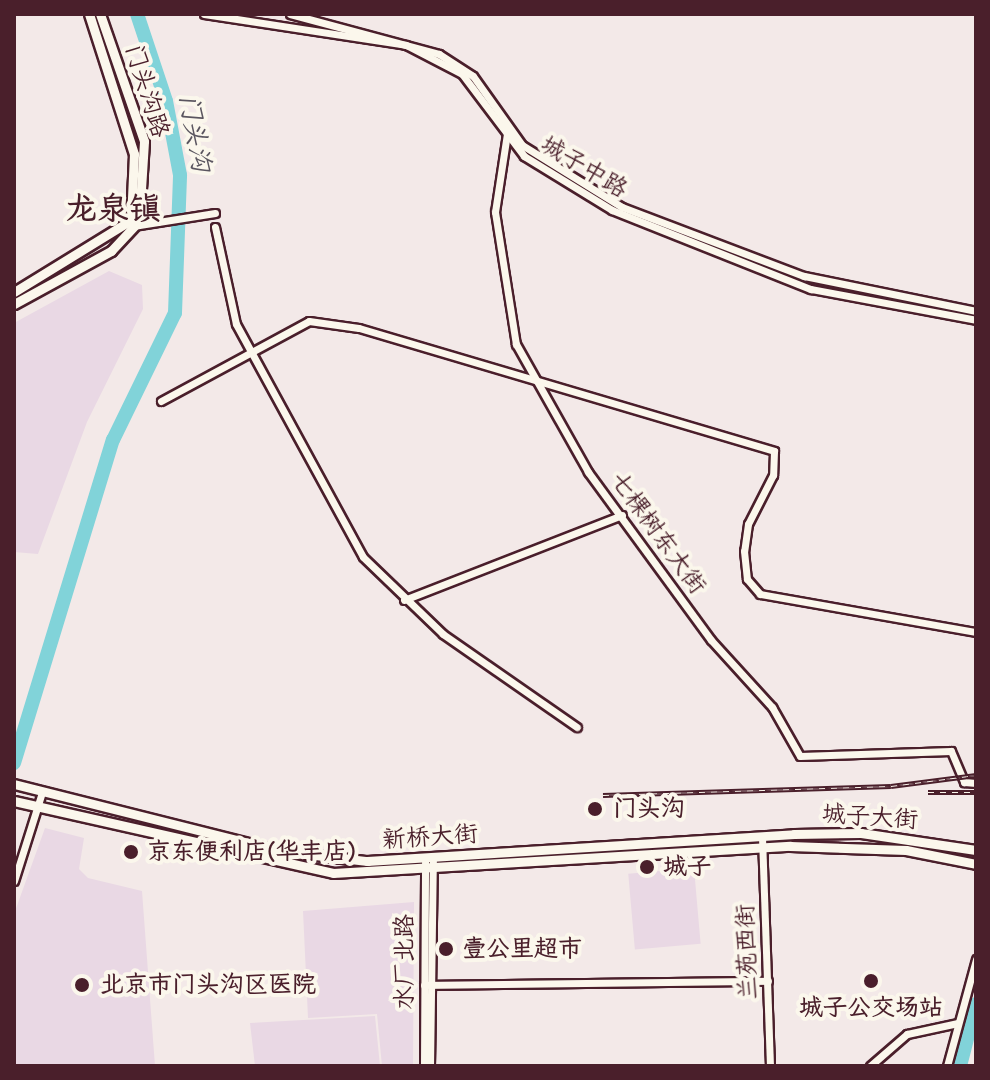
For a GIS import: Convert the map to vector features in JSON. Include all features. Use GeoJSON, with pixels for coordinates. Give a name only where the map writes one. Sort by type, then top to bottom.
{"type":"FeatureCollection","features":[{"type":"Feature","properties":{"kind":"main road","name":"门头沟路"},"geometry":{"type":"LineString","coordinates":[[89,14],[136,164],[131,226]]}},
{"type":"Feature","properties":{"kind":"main road","name":"门头沟路"},"geometry":{"type":"LineString","coordinates":[[100,14],[144,141],[145,199],[131,226]]}},
{"type":"Feature","properties":{"kind":"main road"},"geometry":{"type":"LineString","coordinates":[[14,292],[131,226]]}},
{"type":"Feature","properties":{"kind":"main road"},"geometry":{"type":"LineString","coordinates":[[14,304],[111,251],[131,226]]}},
{"type":"Feature","properties":{"kind":"main road","name":"新桥大街"},"geometry":{"type":"LineString","coordinates":[[16,785],[317,858],[429,858],[762,837]]}},
{"type":"Feature","properties":{"kind":"main road","name":"新桥大街"},"geometry":{"type":"LineString","coordinates":[[14,801],[303,869],[429,871],[762,848]]}},
{"type":"Feature","properties":{"kind":"main road","name":"城子大街"},"geometry":{"type":"LineString","coordinates":[[762,837],[861,833],[976,850]]}},
{"type":"Feature","properties":{"kind":"main road","name":"城子大街"},"geometry":{"type":"LineString","coordinates":[[762,848],[906,850],[976,864]]}},
{"type":"Feature","properties":{"kind":"street","name":"城子中路"},"geometry":{"type":"LineString","coordinates":[[204,14],[314,28],[406,45],[462,74],[507,131],[522,145],[608,199],[728,251],[853,288],[976,311]]}},
{"type":"Feature","properties":{"kind":"street","name":"城子中路"},"geometry":{"type":"LineString","coordinates":[[290,14],[316,16],[439,54],[473,76],[524,156],[612,210],[743,265],[811,289],[976,320]]}},
{"type":"Feature","properties":{"kind":"street"},"geometry":{"type":"LineString","coordinates":[[314,28],[316,16]]}},
{"type":"Feature","properties":{"kind":"street","name":"七棵树东大街"},"geometry":{"type":"LineString","coordinates":[[507,131],[495,212],[516,344],[532,379],[622,515],[711,640],[772,707],[800,756],[951,751],[973,784]]}},
{"type":"Feature","properties":{"kind":"street"},"geometry":{"type":"LineString","coordinates":[[131,226],[215,213]]}},
{"type":"Feature","properties":{"kind":"street"},"geometry":{"type":"LineString","coordinates":[[215,227],[222,285],[251,349],[363,557],[404,600],[577,727]]}},
{"type":"Feature","properties":{"kind":"street"},"geometry":{"type":"LineString","coordinates":[[161,401],[251,349],[309,321],[328,322],[532,379],[774,451],[773,475],[748,524],[744,551],[747,579],[760,594],[976,632]]}},
{"type":"Feature","properties":{"kind":"street"},"geometry":{"type":"LineString","coordinates":[[404,600],[622,515]]}},
{"type":"Feature","properties":{"kind":"street"},"geometry":{"type":"LineString","coordinates":[[14,881],[42,792]]}},
{"type":"Feature","properties":{"kind":"street","name":"兰苑西街"},"geometry":{"type":"LineString","coordinates":[[762,837],[770,1066]]}},
{"type":"Feature","properties":{"kind":"street","name":"水厂北路"},"geometry":{"type":"LineString","coordinates":[[424,1066],[429,858]]}},
{"type":"Feature","properties":{"kind":"street"},"geometry":{"type":"LineString","coordinates":[[947,1066],[976,959]]}},
{"type":"Feature","properties":{"kind":"street"},"geometry":{"type":"LineString","coordinates":[[430,1066],[428,985],[768,981]]}},
{"type":"Feature","properties":{"kind":"street"},"geometry":{"type":"LineString","coordinates":[[870,1066],[907,1034],[958,1023]]}},
{"type":"Feature","properties":{"kind":"shaded area"},"geometry":{"type":"Polygon","coordinates":[[[109,271],[142,285],[143,309],[87,422],[38,554],[14,552],[14,323],[109,271]]]}},
{"type":"Feature","properties":{"kind":"shaded area","name":"北京市门头沟区医院"},"geometry":{"type":"Polygon","coordinates":[[[45,828],[84,838],[79,869],[88,878],[142,891],[155,1066],[14,1066],[14,914],[45,828]]]}},
{"type":"Feature","properties":{"kind":"shaded area"},"geometry":{"type":"Polygon","coordinates":[[[694,868],[701,944],[635,949],[628,874],[694,868]]]}},
{"type":"Feature","properties":{"kind":"shaded area"},"geometry":{"type":"Polygon","coordinates":[[[414,902],[413,1066],[382,1066],[377,1014],[308,1018],[303,911],[414,902]]]}},
{"type":"Feature","properties":{"kind":"shaded area"},"geometry":{"type":"Polygon","coordinates":[[[375,1016],[380,1066],[255,1066],[250,1023],[375,1016]]]}},
{"type":"Feature","properties":{"kind":"waterway","name":"门头沟"},"geometry":{"type":"LineString","coordinates":[[14,763],[113,440],[175,313],[180,175],[166,101],[137,14]]}},
{"type":"Feature","properties":{"kind":"waterway"},"geometry":{"type":"LineString","coordinates":[[960,1066],[976,1004]]}},
{"type":"Feature","properties":{"kind":"railway"},"geometry":{"type":"LineString","coordinates":[[603,795],[891,786],[976,775]]}},
{"type":"Feature","properties":{"kind":"railway"},"geometry":{"type":"LineString","coordinates":[[928,792],[976,792]]}},
{"type":"Feature","properties":{"kind":"place","name":"门头沟"},"geometry":{"type":"Point","coordinates":[595,809]}},
{"type":"Feature","properties":{"kind":"place","name":"京东便利店(华丰店)"},"geometry":{"type":"Point","coordinates":[131,852]}},
{"type":"Feature","properties":{"kind":"place","name":"城子"},"geometry":{"type":"Point","coordinates":[647,867]}},
{"type":"Feature","properties":{"kind":"place","name":"壹公里超市"},"geometry":{"type":"Point","coordinates":[446,949]}},
{"type":"Feature","properties":{"kind":"place","name":"城子公交场站"},"geometry":{"type":"Point","coordinates":[871,981]}},
{"type":"Feature","properties":{"kind":"place","name":"北京市门头沟区医院"},"geometry":{"type":"Point","coordinates":[82,985]}},
{"type":"Feature","properties":{"kind":"district","name":"龙泉镇"},"geometry":{"type":"Point","coordinates":[113,209]}}]}
